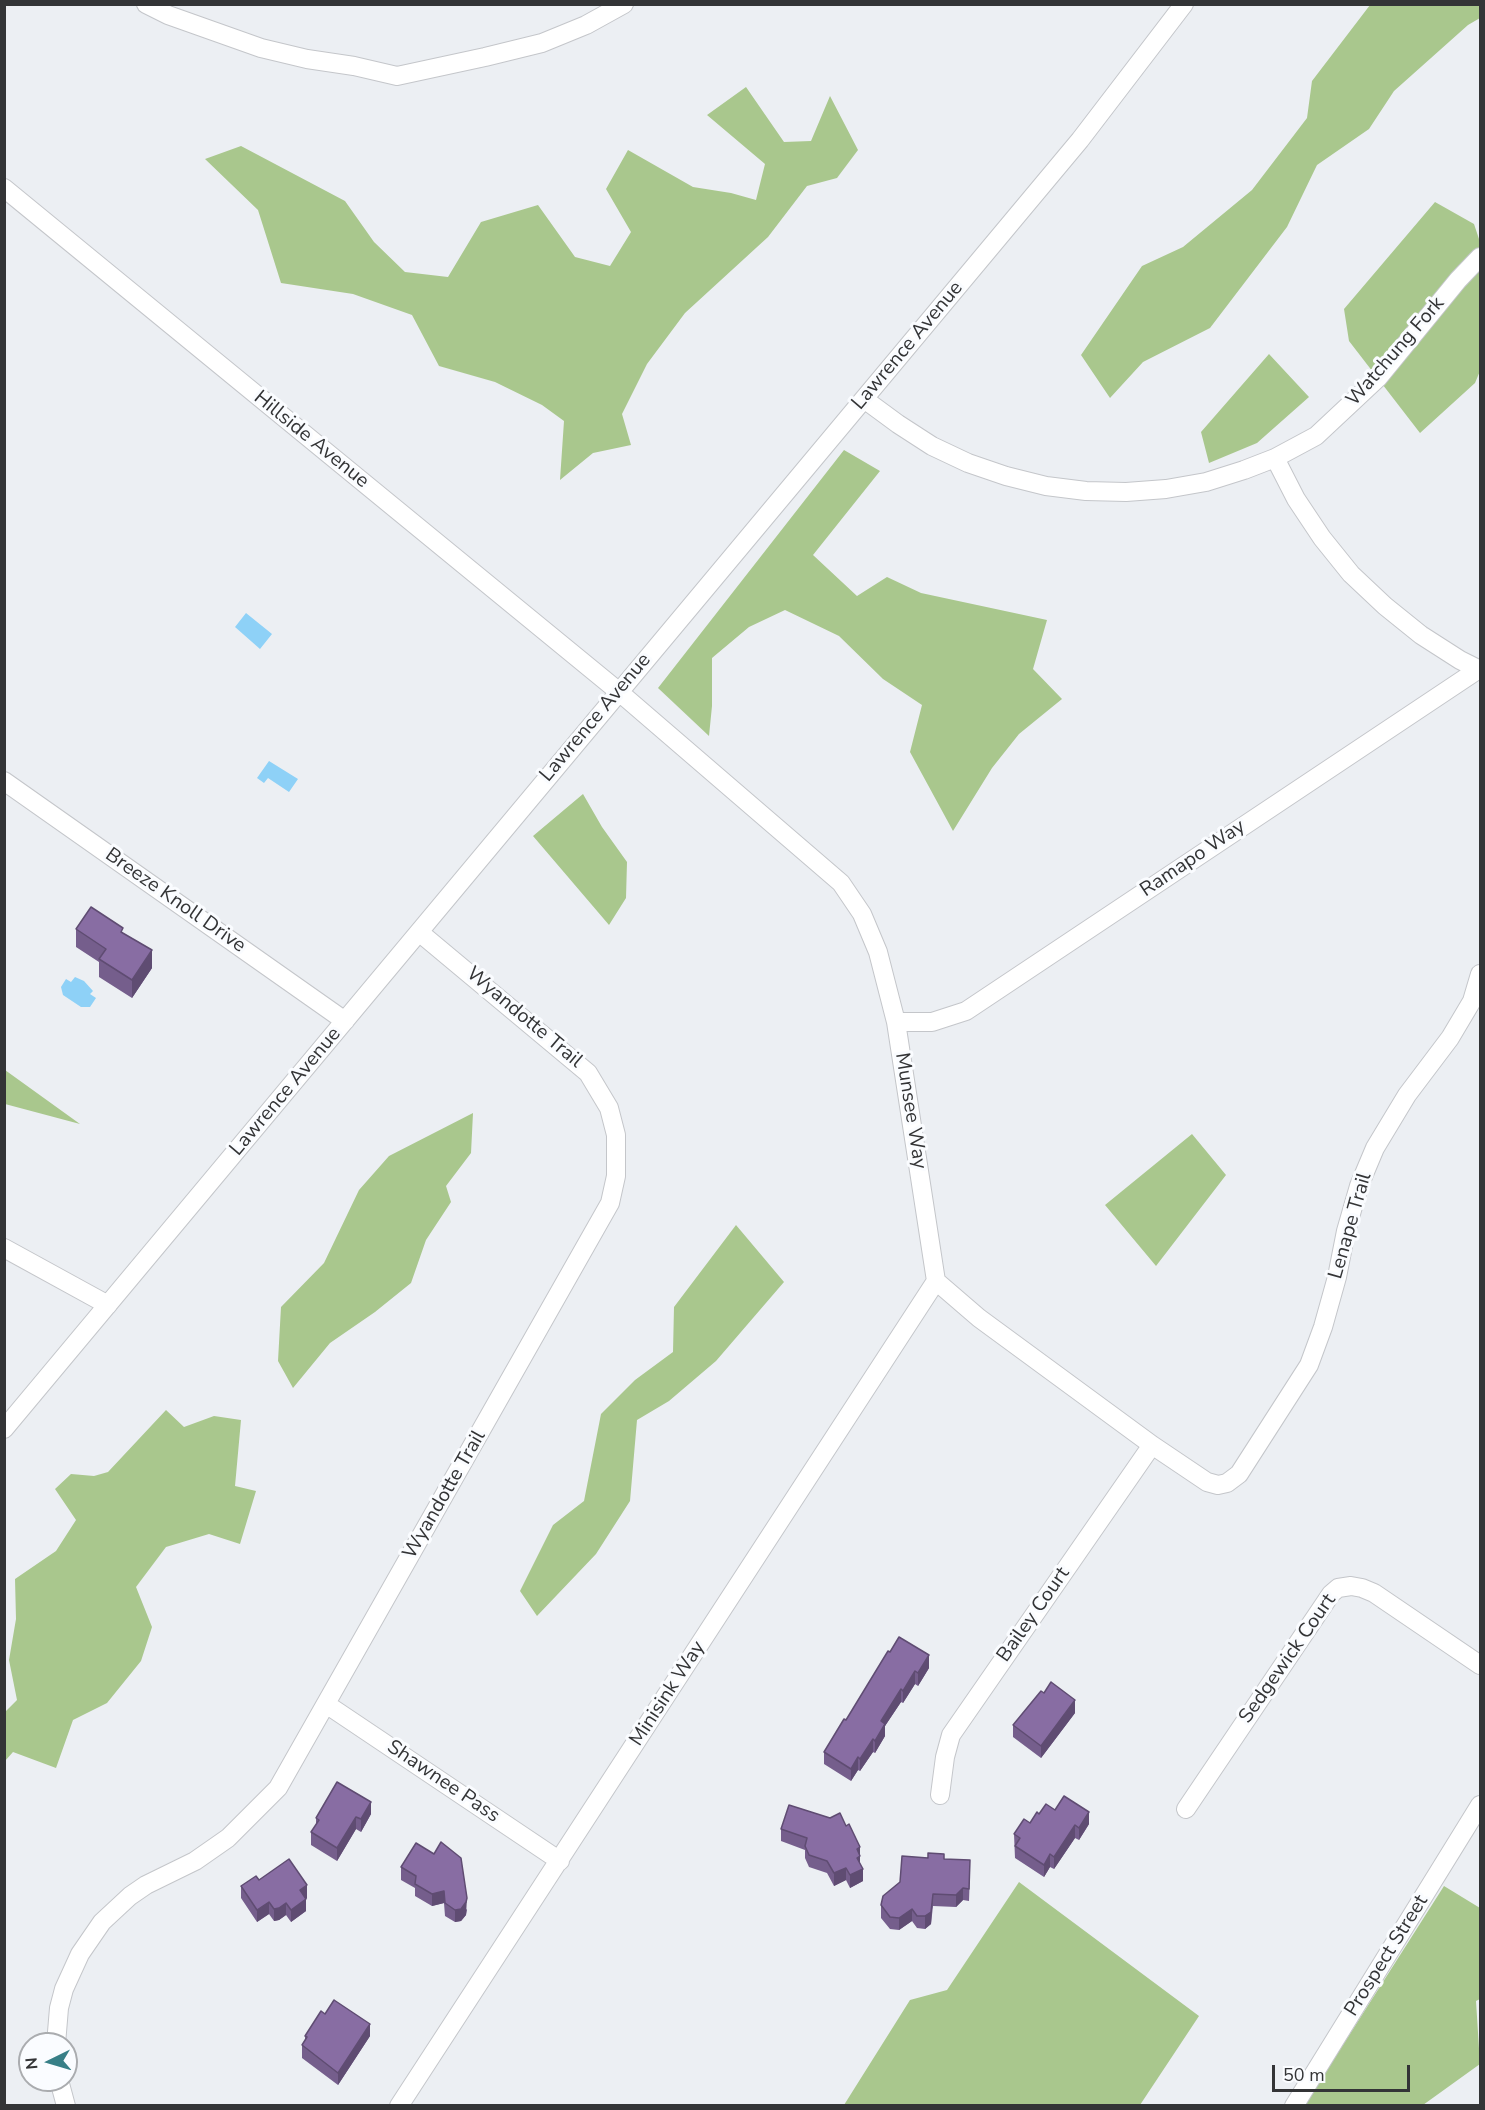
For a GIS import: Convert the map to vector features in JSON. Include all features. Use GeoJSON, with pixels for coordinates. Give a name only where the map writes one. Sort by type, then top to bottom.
{"type":"FeatureCollection","features":[{"type":"Feature","properties":{"kind":"street"},"geometry":{"type":"LineString","coordinates":[[146,4],[168,15],[261,48],[397,76],[542,42],[586,25],[624,4]]}},
{"type":"Feature","properties":{"kind":"street","name":"Lawrence Avenue"},"geometry":{"type":"LineString","coordinates":[[4,1429],[1080,140],[1184,4]]}},
{"type":"Feature","properties":{"kind":"street","name":"Hillside Avenue"},"geometry":{"type":"LineString","coordinates":[[4,188],[618,691]]}},
{"type":"Feature","properties":{"kind":"street","name":"Watchung Fork"},"geometry":{"type":"LineString","coordinates":[[864,399],[932,446],[968,463],[1046,486],[1126,492],[1166,489],[1225,476],[1275,458],[1316,436],[1378,378],[1458,280],[1480,257]]}},
{"type":"Feature","properties":{"kind":"street"},"geometry":{"type":"LineString","coordinates":[[1275,458],[1322,538],[1352,574],[1385,606],[1421,635],[1480,670]]}},
{"type":"Feature","properties":{"kind":"street","name":"Ramapo Way"},"geometry":{"type":"LineString","coordinates":[[896,1022],[932,1022],[966,1011],[1480,670]]}},
{"type":"Feature","properties":{"kind":"street","name":"Munsee Way"},"geometry":{"type":"LineString","coordinates":[[618,691],[841,883],[862,914],[879,952],[896,1022],[936,1281]]}},
{"type":"Feature","properties":{"kind":"street","name":"Breeze Knoll Drive"},"geometry":{"type":"LineString","coordinates":[[4,781],[345,1021]]}},
{"type":"Feature","properties":{"kind":"street","name":"Wyandotte Trail"},"geometry":{"type":"LineString","coordinates":[[57,2032],[59,2008],[64,1989],[80,1954],[96,1930],[130,1896],[146,1885],[195,1861],[228,1838],[278,1788],[604,1215],[616,1176],[616,1135],[609,1108],[588,1073],[419,932]]}},
{"type":"Feature","properties":{"kind":"street","name":"Lenape Trail"},"geometry":{"type":"LineString","coordinates":[[1152,1445],[1207,1482],[1218,1485],[1231,1481],[1239,1474],[1309,1365],[1323,1327],[1337,1277],[1346,1231],[1359,1186],[1375,1148],[1407,1095],[1450,1038],[1472,1001],[1480,974]]}},
{"type":"Feature","properties":{"kind":"street"},"geometry":{"type":"LineString","coordinates":[[4,1248],[108,1305]]}},
{"type":"Feature","properties":{"kind":"street"},"geometry":{"type":"LineString","coordinates":[[936,1281],[979,1318],[1152,1445]]}},
{"type":"Feature","properties":{"kind":"street","name":"Minisink Way"},"geometry":{"type":"LineString","coordinates":[[399,2106],[936,1281]]}},
{"type":"Feature","properties":{"kind":"street","name":"Bailey Court"},"geometry":{"type":"LineString","coordinates":[[940,1795],[945,1757],[951,1735],[1152,1445]]}},
{"type":"Feature","properties":{"kind":"street","name":"Sedgewick Court"},"geometry":{"type":"LineString","coordinates":[[1186,1809],[1330,1594],[1338,1588],[1351,1586],[1374,1593],[1480,1665]]}},
{"type":"Feature","properties":{"kind":"street","name":"Shawnee Pass"},"geometry":{"type":"LineString","coordinates":[[326,1704],[560,1861]]}},
{"type":"Feature","properties":{"kind":"street","name":"Prospect Street"},"geometry":{"type":"LineString","coordinates":[[1294,2106],[1480,1805]]}},
{"type":"Feature","properties":{"kind":"green space"},"geometry":{"type":"Polygon","coordinates":[[[1370,5],[1480,5],[1480,18],[1468,25],[1394,91],[1369,129],[1317,165],[1287,227],[1210,328],[1143,362],[1110,398],[1081,355],[1142,266],[1183,247],[1252,190],[1307,118],[1312,81],[1370,5]]]}},
{"type":"Feature","properties":{"kind":"green space"},"geometry":{"type":"Polygon","coordinates":[[[746,87],[784,142],[811,141],[830,96],[858,150],[837,178],[807,186],[768,237],[685,313],[647,364],[622,414],[631,445],[593,453],[560,480],[564,421],[542,405],[495,382],[439,366],[412,315],[353,294],[281,283],[258,210],[205,159],[241,146],[345,201],[374,242],[405,272],[448,277],[481,222],[538,205],[575,257],[610,266],[631,232],[606,189],[628,150],[693,187],[731,193],[756,200],[765,164],[707,115],[746,87]]]}},
{"type":"Feature","properties":{"kind":"green space"},"geometry":{"type":"Polygon","coordinates":[[[1435,202],[1474,224],[1480,242],[1480,371],[1475,383],[1420,433],[1349,341],[1344,309],[1435,202]]]}},
{"type":"Feature","properties":{"kind":"green space"},"geometry":{"type":"Polygon","coordinates":[[[1269,354],[1309,397],[1257,443],[1209,463],[1201,432],[1269,354]]]}},
{"type":"Feature","properties":{"kind":"green space"},"geometry":{"type":"Polygon","coordinates":[[[844,450],[880,471],[813,555],[857,596],[887,577],[921,593],[1047,620],[1033,669],[1062,699],[1019,734],[992,768],[953,831],[910,752],[922,705],[883,679],[839,636],[785,610],[749,627],[712,658],[712,706],[709,736],[658,688],[844,450]]]}},
{"type":"Feature","properties":{"kind":"green space"},"geometry":{"type":"Polygon","coordinates":[[[583,794],[602,827],[627,862],[626,898],[609,925],[533,836],[583,794]]]}},
{"type":"Feature","properties":{"kind":"green space"},"geometry":{"type":"Polygon","coordinates":[[[5,1070],[80,1124],[5,1104],[5,1070]]]}},
{"type":"Feature","properties":{"kind":"green space"},"geometry":{"type":"Polygon","coordinates":[[[473,1113],[471,1153],[446,1186],[451,1202],[426,1240],[411,1283],[375,1312],[330,1343],[293,1388],[278,1361],[281,1307],[324,1263],[359,1190],[389,1156],[473,1113]]]}},
{"type":"Feature","properties":{"kind":"green space"},"geometry":{"type":"Polygon","coordinates":[[[1192,1134],[1226,1175],[1156,1266],[1105,1205],[1192,1134]]]}},
{"type":"Feature","properties":{"kind":"green space"},"geometry":{"type":"Polygon","coordinates":[[[736,1225],[784,1282],[716,1361],[669,1401],[637,1420],[630,1501],[596,1554],[537,1616],[520,1591],[553,1525],[584,1501],[601,1414],[635,1380],[673,1352],[674,1307],[736,1225]]]}},
{"type":"Feature","properties":{"kind":"green space"},"geometry":{"type":"Polygon","coordinates":[[[166,1410],[184,1427],[214,1416],[241,1420],[235,1486],[256,1491],[240,1544],[209,1534],[166,1547],[136,1587],[152,1627],[141,1661],[107,1703],[73,1720],[56,1768],[13,1752],[5,1761],[5,1712],[17,1700],[9,1660],[16,1619],[15,1579],[56,1551],[76,1520],[55,1489],[71,1474],[94,1476],[108,1472],[166,1410]]]}},
{"type":"Feature","properties":{"kind":"green space"},"geometry":{"type":"Polygon","coordinates":[[[1019,1882],[1199,2016],[1140,2105],[844,2105],[910,2000],[947,1990],[1019,1882]]]}},
{"type":"Feature","properties":{"kind":"green space"},"geometry":{"type":"Polygon","coordinates":[[[1444,1886],[1480,1908],[1480,1999],[1476,2001],[1480,2064],[1423,2105],[1304,2106],[1444,1886]]]}},
{"type":"Feature","properties":{"kind":"water"},"geometry":{"type":"Polygon","coordinates":[[[246,613],[272,634],[260,649],[235,627],[246,613]]]}},
{"type":"Feature","properties":{"kind":"water"},"geometry":{"type":"Polygon","coordinates":[[[269,761],[298,779],[289,792],[268,778],[264,783],[257,778],[269,761]]]}},
{"type":"Feature","properties":{"kind":"water"},"geometry":{"type":"Polygon","coordinates":[[[75,977],[84,981],[93,991],[90,994],[96,998],[90,1007],[81,1007],[63,995],[61,987],[66,979],[71,982],[75,977]]]}},
{"type":"Feature","properties":{"kind":"building"},"geometry":{"type":"Polygon","coordinates":[[[91,907],[123,928],[121,932],[152,950],[132,980],[99,959],[106,949],[76,929],[91,907]]]}},
{"type":"Feature","properties":{"kind":"building"},"geometry":{"type":"Polygon","coordinates":[[[899,1637],[929,1655],[918,1673],[915,1671],[903,1691],[901,1689],[881,1721],[885,1724],[875,1741],[873,1739],[851,1769],[824,1752],[899,1637]]]}},
{"type":"Feature","properties":{"kind":"building"},"geometry":{"type":"Polygon","coordinates":[[[1051,1682],[1075,1700],[1041,1746],[1013,1725],[1041,1691],[1044,1693],[1051,1682]]]}},
{"type":"Feature","properties":{"kind":"building"},"geometry":{"type":"Polygon","coordinates":[[[337,1782],[371,1802],[361,1819],[356,1817],[337,1848],[311,1832],[319,1820],[316,1818],[337,1782]]]}},
{"type":"Feature","properties":{"kind":"building"},"geometry":{"type":"Polygon","coordinates":[[[1064,1796],[1089,1812],[1079,1828],[1075,1825],[1054,1857],[1050,1854],[1044,1865],[1015,1846],[1020,1838],[1014,1834],[1024,1819],[1030,1823],[1046,1804],[1055,1810],[1064,1796]]]}},
{"type":"Feature","properties":{"kind":"building"},"geometry":{"type":"Polygon","coordinates":[[[789,1805],[830,1818],[840,1813],[846,1826],[849,1824],[860,1847],[857,1849],[860,1856],[857,1858],[863,1869],[850,1875],[846,1868],[834,1873],[827,1861],[809,1855],[805,1846],[807,1838],[781,1829],[789,1805]]]}},
{"type":"Feature","properties":{"kind":"building"},"geometry":{"type":"Polygon","coordinates":[[[441,1842],[461,1858],[467,1898],[461,1909],[455,1910],[445,1903],[444,1891],[432,1894],[415,1884],[416,1876],[401,1867],[416,1843],[434,1854],[441,1842]]]}},
{"type":"Feature","properties":{"kind":"building"},"geometry":{"type":"Polygon","coordinates":[[[928,1853],[944,1854],[944,1859],[970,1860],[969,1889],[963,1888],[956,1895],[933,1894],[931,1912],[925,1916],[917,1916],[912,1909],[899,1918],[890,1917],[881,1905],[883,1896],[900,1882],[902,1856],[928,1858],[928,1853]]]}},
{"type":"Feature","properties":{"kind":"building"},"geometry":{"type":"Polygon","coordinates":[[[289,1859],[307,1885],[300,1890],[306,1899],[291,1910],[286,1903],[274,1909],[269,1902],[257,1910],[241,1886],[256,1876],[259,1880],[289,1859]]]}},
{"type":"Feature","properties":{"kind":"building"},"geometry":{"type":"Polygon","coordinates":[[[334,2000],[370,2024],[338,2073],[302,2045],[321,2011],[325,2014],[334,2000]]]}}]}
